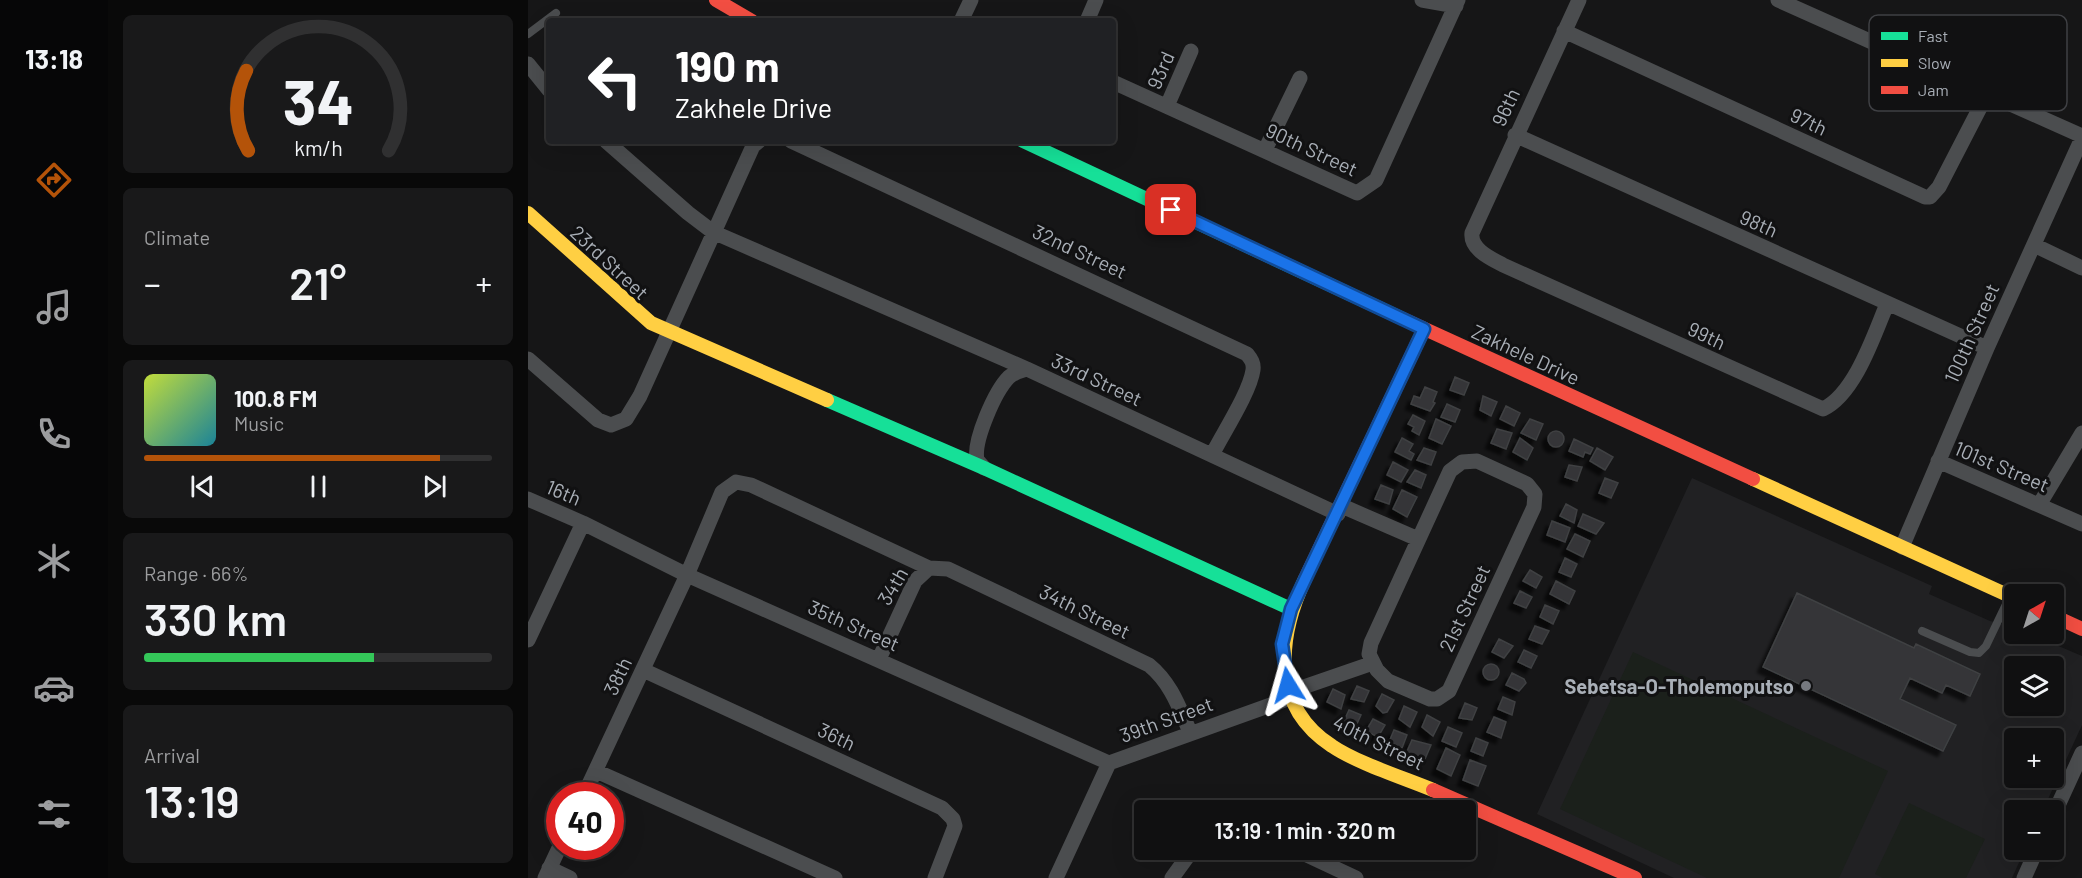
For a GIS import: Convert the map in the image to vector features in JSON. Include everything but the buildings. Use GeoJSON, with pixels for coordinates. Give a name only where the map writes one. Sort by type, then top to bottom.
{"type":"FeatureCollection","features":[{"type":"Feature","properties":{"kind":"street"},"geometry":{"type":"LineString","coordinates":[[716,0],[747,18]]}},
{"type":"Feature","properties":{"kind":"street"},"geometry":{"type":"LineString","coordinates":[[963,18],[972,0]]}},
{"type":"Feature","properties":{"kind":"street"},"geometry":{"type":"LineString","coordinates":[[1088,18],[1096,0]]}},
{"type":"Feature","properties":{"kind":"street"},"geometry":{"type":"LineString","coordinates":[[1422,0],[1457,3]]}},
{"type":"Feature","properties":{"kind":"street","name":"96th"},"geometry":{"type":"LineString","coordinates":[[1472,233],[1515,135],[1579,0]]}},
{"type":"Feature","properties":{"kind":"street"},"geometry":{"type":"LineString","coordinates":[[1778,0],[1869,41]]}},
{"type":"Feature","properties":{"kind":"street","name":"90th Street"},"geometry":{"type":"LineString","coordinates":[[1116,83],[1265,150],[1348,191],[1357,193],[1364,191],[1376,180],[1457,3]]}},
{"type":"Feature","properties":{"kind":"street","name":"97th"},"geometry":{"type":"LineString","coordinates":[[1563,32],[1925,197],[1930,197],[1939,187],[1978,111]]}},
{"type":"Feature","properties":{"kind":"street","name":"93rd"},"geometry":{"type":"LineString","coordinates":[[1167,106],[1191,51]]}},
{"type":"Feature","properties":{"kind":"street"},"geometry":{"type":"LineString","coordinates":[[528,64],[546,86]]}},
{"type":"Feature","properties":{"kind":"street"},"geometry":{"type":"LineString","coordinates":[[1265,150],[1300,78]]}},
{"type":"Feature","properties":{"kind":"street"},"geometry":{"type":"LineString","coordinates":[[2025,111],[2082,137]]}},
{"type":"Feature","properties":{"kind":"street","name":"98th"},"geometry":{"type":"LineString","coordinates":[[1515,135],[1987,348]]}},
{"type":"Feature","properties":{"kind":"street","name":"100th Street"},"geometry":{"type":"LineString","coordinates":[[1902,547],[1987,348],[2082,137]]}},
{"type":"Feature","properties":{"kind":"street"},"geometry":{"type":"LineString","coordinates":[[612,144],[713,232],[1027,369]]}},
{"type":"Feature","properties":{"kind":"street"},"geometry":{"type":"LineString","coordinates":[[528,359],[598,420],[611,425],[619,423],[633,411],[670,333],[713,232],[755,144]]}},
{"type":"Feature","properties":{"kind":"street","name":"32nd Street"},"geometry":{"type":"LineString","coordinates":[[797,144],[1247,354],[1253,361],[1249,383],[1212,455]]}},
{"type":"Feature","properties":{"kind":"street","name":"Zakhele Drive"},"geometry":{"type":"LineString","coordinates":[[1029,144],[1424,329],[2004,593]]}},
{"type":"Feature","properties":{"kind":"street","name":"23rd Street"},"geometry":{"type":"LineString","coordinates":[[528,213],[640,316],[670,333],[984,468]]}},
{"type":"Feature","properties":{"kind":"street","name":"99th"},"geometry":{"type":"LineString","coordinates":[[1472,233],[1473,243],[1478,249],[1503,265],[1823,408],[1837,401],[1850,384],[1887,304]]}},
{"type":"Feature","properties":{"kind":"street"},"geometry":{"type":"LineString","coordinates":[[2034,245],[2082,267]]}},
{"type":"Feature","properties":{"kind":"street","name":"40th Street"},"geometry":{"type":"LineString","coordinates":[[1424,329],[1291,609],[1282,644],[1290,695],[1310,727],[1333,747],[1635,878]]}},
{"type":"Feature","properties":{"kind":"street","name":"33rd Street"},"geometry":{"type":"LineString","coordinates":[[984,468],[977,460],[975,450],[977,439],[1002,385],[1015,372],[1027,369],[1212,455],[1340,510],[1418,538]]}},
{"type":"Feature","properties":{"kind":"street"},"geometry":{"type":"LineString","coordinates":[[2039,505],[2082,433]]}},
{"type":"Feature","properties":{"kind":"street","name":"21st Street"},"geometry":{"type":"LineString","coordinates":[[1477,461],[1484,464],[1527,484],[1535,494],[1530,516],[1449,691],[1437,699],[1423,697],[1388,681],[1373,663],[1369,654],[1371,643],[1418,538],[1450,471],[1462,462],[1477,461]]}},
{"type":"Feature","properties":{"kind":"street","name":"101st Street"},"geometry":{"type":"LineString","coordinates":[[1938,462],[2082,524]]}},
{"type":"Feature","properties":{"kind":"street"},"geometry":{"type":"LineString","coordinates":[[984,468],[1291,609]]}},
{"type":"Feature","properties":{"kind":"street","name":"34th Street"},"geometry":{"type":"LineString","coordinates":[[687,574],[722,492],[736,482],[751,485],[929,568],[948,569],[1149,665],[1162,676],[1171,689],[1190,732]]}},
{"type":"Feature","properties":{"kind":"street","name":"16th"},"geometry":{"type":"LineString","coordinates":[[528,499],[583,523]]}},
{"type":"Feature","properties":{"kind":"street"},"geometry":{"type":"LineString","coordinates":[[528,640],[532,619],[583,523]]}},
{"type":"Feature","properties":{"kind":"street","name":"35th Street"},"geometry":{"type":"LineString","coordinates":[[583,523],[687,574],[1108,763]]}},
{"type":"Feature","properties":{"kind":"street","name":"34th"},"geometry":{"type":"LineString","coordinates":[[879,659],[915,581],[929,568]]}},
{"type":"Feature","properties":{"kind":"street","name":"38th"},"geometry":{"type":"LineString","coordinates":[[590,782],[687,574]]}},
{"type":"Feature","properties":{"kind":"street"},"geometry":{"type":"LineString","coordinates":[[2064,621],[2082,629]]}},
{"type":"Feature","properties":{"kind":"street","name":"39th Street"},"geometry":{"type":"LineString","coordinates":[[1056,878],[1108,763],[1373,663]]}},
{"type":"Feature","properties":{"kind":"street","name":"36th"},"geometry":{"type":"LineString","coordinates":[[643,670],[942,808],[953,819],[955,826],[935,878]]}},
{"type":"Feature","properties":{"kind":"street"},"geometry":{"type":"LineString","coordinates":[[2060,800],[2082,753]]}},
{"type":"Feature","properties":{"kind":"street"},"geometry":{"type":"LineString","coordinates":[[596,771],[834,878]]}},
{"type":"Feature","properties":{"kind":"street"},"geometry":{"type":"LineString","coordinates":[[1172,878],[1185,860]]}},
{"type":"Feature","properties":{"kind":"street"},"geometry":{"type":"LineString","coordinates":[[1318,860],[1356,878]]}},
{"type":"Feature","properties":{"kind":"street"},"geometry":{"type":"LineString","coordinates":[[2027,877],[2033,860]]}},
{"type":"Feature","properties":{"kind":"street"},"geometry":{"type":"LineString","coordinates":[[547,873],[570,878]]}},
{"type":"Feature","properties":{"kind":"lane"},"geometry":{"type":"LineString","coordinates":[[549,18],[556,13]]}},
{"type":"Feature","properties":{"kind":"lane"},"geometry":{"type":"LineString","coordinates":[[528,34],[546,20]]}},
{"type":"Feature","properties":{"kind":"lane"},"geometry":{"type":"LineString","coordinates":[[1922,631],[1970,652],[1979,653],[1986,646],[2004,612]]}},
{"type":"Feature","properties":{"kind":"shaded area","name":"Sebetsa-O-Tholemoputso"},"geometry":{"type":"Polygon","coordinates":[[[1692,478],[1932,586],[1929,594],[1990,621],[2004,624],[2004,644],[2054,644],[2082,656],[2082,725],[2064,764],[2064,728],[2004,728],[2004,788],[2053,788],[2048,800],[2004,800],[2004,860],[2020,860],[2012,878],[1674,878],[1537,814],[1692,478]]]}},
{"type":"Feature","properties":{"kind":"shaded area"},"geometry":{"type":"Polygon","coordinates":[[[1633,652],[1888,771],[1839,878],[1707,878],[1560,809],[1633,652]]]}},
{"type":"Feature","properties":{"kind":"shaded area"},"geometry":{"type":"Polygon","coordinates":[[[1909,803],[1985,839],[1966,878],[1883,878],[1875,874],[1909,803]]]}},
{"type":"Feature","properties":{"kind":"traffic: fast"},"geometry":{"type":"LineString","coordinates":[[1029,144],[1403,319]]}},
{"type":"Feature","properties":{"kind":"traffic: fast"},"geometry":{"type":"LineString","coordinates":[[827,400],[984,468],[1291,609]]}},
{"type":"Feature","properties":{"kind":"traffic: slow"},"geometry":{"type":"LineString","coordinates":[[528,213],[651,323],[827,400]]}},
{"type":"Feature","properties":{"kind":"traffic: slow"},"geometry":{"type":"LineString","coordinates":[[1753,479],[2004,593]]}},
{"type":"Feature","properties":{"kind":"traffic: slow"},"geometry":{"type":"LineString","coordinates":[[1305,579],[1289,624],[1285,647],[1285,669],[1289,691],[1298,711],[1312,730],[1342,752],[1433,790]]}},
{"type":"Feature","properties":{"kind":"traffic: jam"},"geometry":{"type":"LineString","coordinates":[[716,0],[747,18]]}},
{"type":"Feature","properties":{"kind":"traffic: jam"},"geometry":{"type":"LineString","coordinates":[[1403,319],[1753,479]]}},
{"type":"Feature","properties":{"kind":"traffic: jam"},"geometry":{"type":"LineString","coordinates":[[1305,579],[1424,329]]}},
{"type":"Feature","properties":{"kind":"traffic: jam"},"geometry":{"type":"LineString","coordinates":[[2064,621],[2082,629]]}},
{"type":"Feature","properties":{"kind":"traffic: jam"},"geometry":{"type":"LineString","coordinates":[[1433,790],[1635,878]]}},
{"type":"Feature","properties":{"kind":"place","name":"Sebetsa-O-Tholemoputso"},"geometry":{"type":"Point","coordinates":[1806,686]}},
{"type":"Feature","properties":{"kind":"route"},"geometry":{"type":"LineString","coordinates":[[1171,210],[1424,329],[1291,609],[1282,644],[1288,685]]}}]}
